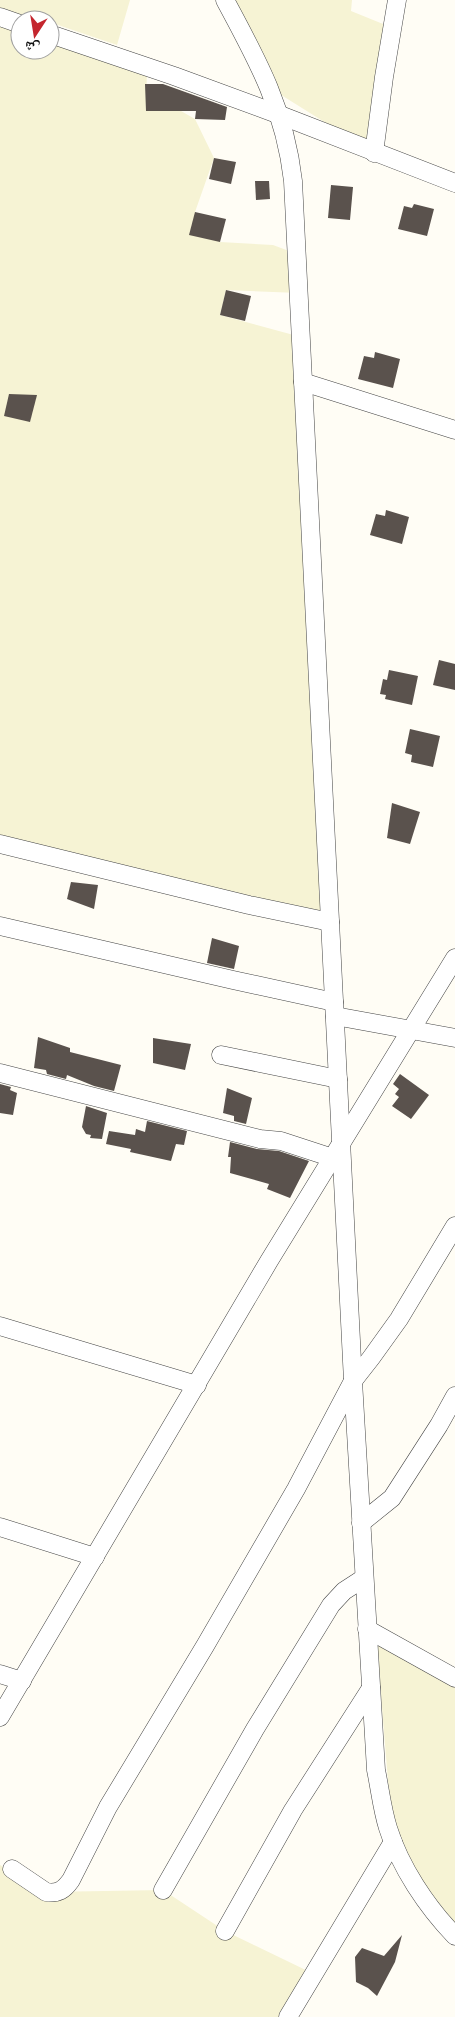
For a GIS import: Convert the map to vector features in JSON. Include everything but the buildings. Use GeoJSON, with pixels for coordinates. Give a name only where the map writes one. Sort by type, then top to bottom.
{"type":"FeatureCollection","features":[{"type":"Feature","properties":{"kind":"street"},"geometry":{"type":"LineString","coordinates":[[225,0],[259,65],[280,114],[290,156],[293,181],[338,1079],[337,1151],[353,1381],[376,1770],[382,1806],[393,1842],[427,1902],[455,1936]]}},
{"type":"Feature","properties":{"kind":"street"},"geometry":{"type":"LineString","coordinates":[[374,153],[397,0]]}},
{"type":"Feature","properties":{"kind":"street"},"geometry":{"type":"LineString","coordinates":[[60,37],[280,114],[374,153],[455,183]]}},
{"type":"Feature","properties":{"kind":"street"},"geometry":{"type":"LineString","coordinates":[[302,382],[455,430]]}},
{"type":"Feature","properties":{"kind":"street"},"geometry":{"type":"LineString","coordinates":[[0,844],[249,905],[330,922]]}},
{"type":"Feature","properties":{"kind":"street"},"geometry":{"type":"LineString","coordinates":[[0,926],[233,980],[412,1030],[455,1038]]}},
{"type":"Feature","properties":{"kind":"street"},"geometry":{"type":"LineString","coordinates":[[0,1717],[269,1261],[455,958]]}},
{"type":"Feature","properties":{"kind":"street"},"geometry":{"type":"LineString","coordinates":[[221,1055],[338,1079]]}},
{"type":"Feature","properties":{"kind":"street"},"geometry":{"type":"LineString","coordinates":[[0,1073],[260,1140],[281,1141],[337,1151]]}},
{"type":"Feature","properties":{"kind":"street"},"geometry":{"type":"LineString","coordinates":[[12,1869],[46,1892],[58,1892],[65,1888],[71,1880],[108,1806],[205,1646],[296,1489],[353,1381],[399,1319],[455,1226]]}},
{"type":"Feature","properties":{"kind":"street"},"geometry":{"type":"LineString","coordinates":[[0,1326],[197,1385]]}},
{"type":"Feature","properties":{"kind":"street"},"geometry":{"type":"LineString","coordinates":[[361,1523],[392,1498],[439,1425],[455,1396]]}},
{"type":"Feature","properties":{"kind":"street"},"geometry":{"type":"LineString","coordinates":[[0,1527],[95,1557]]}},
{"type":"Feature","properties":{"kind":"street"},"geometry":{"type":"LineString","coordinates":[[163,1890],[254,1729],[331,1605],[344,1591],[364,1578]]}},
{"type":"Feature","properties":{"kind":"street"},"geometry":{"type":"LineString","coordinates":[[367,1629],[455,1678]]}},
{"type":"Feature","properties":{"kind":"street"},"geometry":{"type":"LineString","coordinates":[[0,1674],[22,1681]]}},
{"type":"Feature","properties":{"kind":"street"},"geometry":{"type":"LineString","coordinates":[[226,1931],[293,1810],[371,1688]]}},
{"type":"Feature","properties":{"kind":"street"},"geometry":{"type":"LineString","coordinates":[[288,2017],[393,1842]]}},
{"type":"Feature","properties":{"kind":"shaded area"},"geometry":{"type":"Polygon","coordinates":[[[0,0],[130,0],[117,45],[60,26],[60,10],[10,10],[10,60],[60,60],[60,44],[147,67],[146,111],[181,111],[195,119],[214,158],[195,212],[220,242],[273,245],[297,254],[299,293],[226,290],[220,315],[301,337],[330,922],[0,842],[0,0]]]}},
{"type":"Feature","properties":{"kind":"shaded area"},"geometry":{"type":"Polygon","coordinates":[[[224,0],[352,0],[351,11],[388,26],[374,153],[270,88],[224,0]]]}},
{"type":"Feature","properties":{"kind":"shaded area"},"geometry":{"type":"Polygon","coordinates":[[[376,1634],[455,1679],[455,1933],[393,1842],[376,1634]]]}},
{"type":"Feature","properties":{"kind":"shaded area"},"geometry":{"type":"Polygon","coordinates":[[[0,1865],[46,1892],[163,1890],[225,1931],[314,1974],[288,2017],[0,2017],[0,1865]]]}}]}
